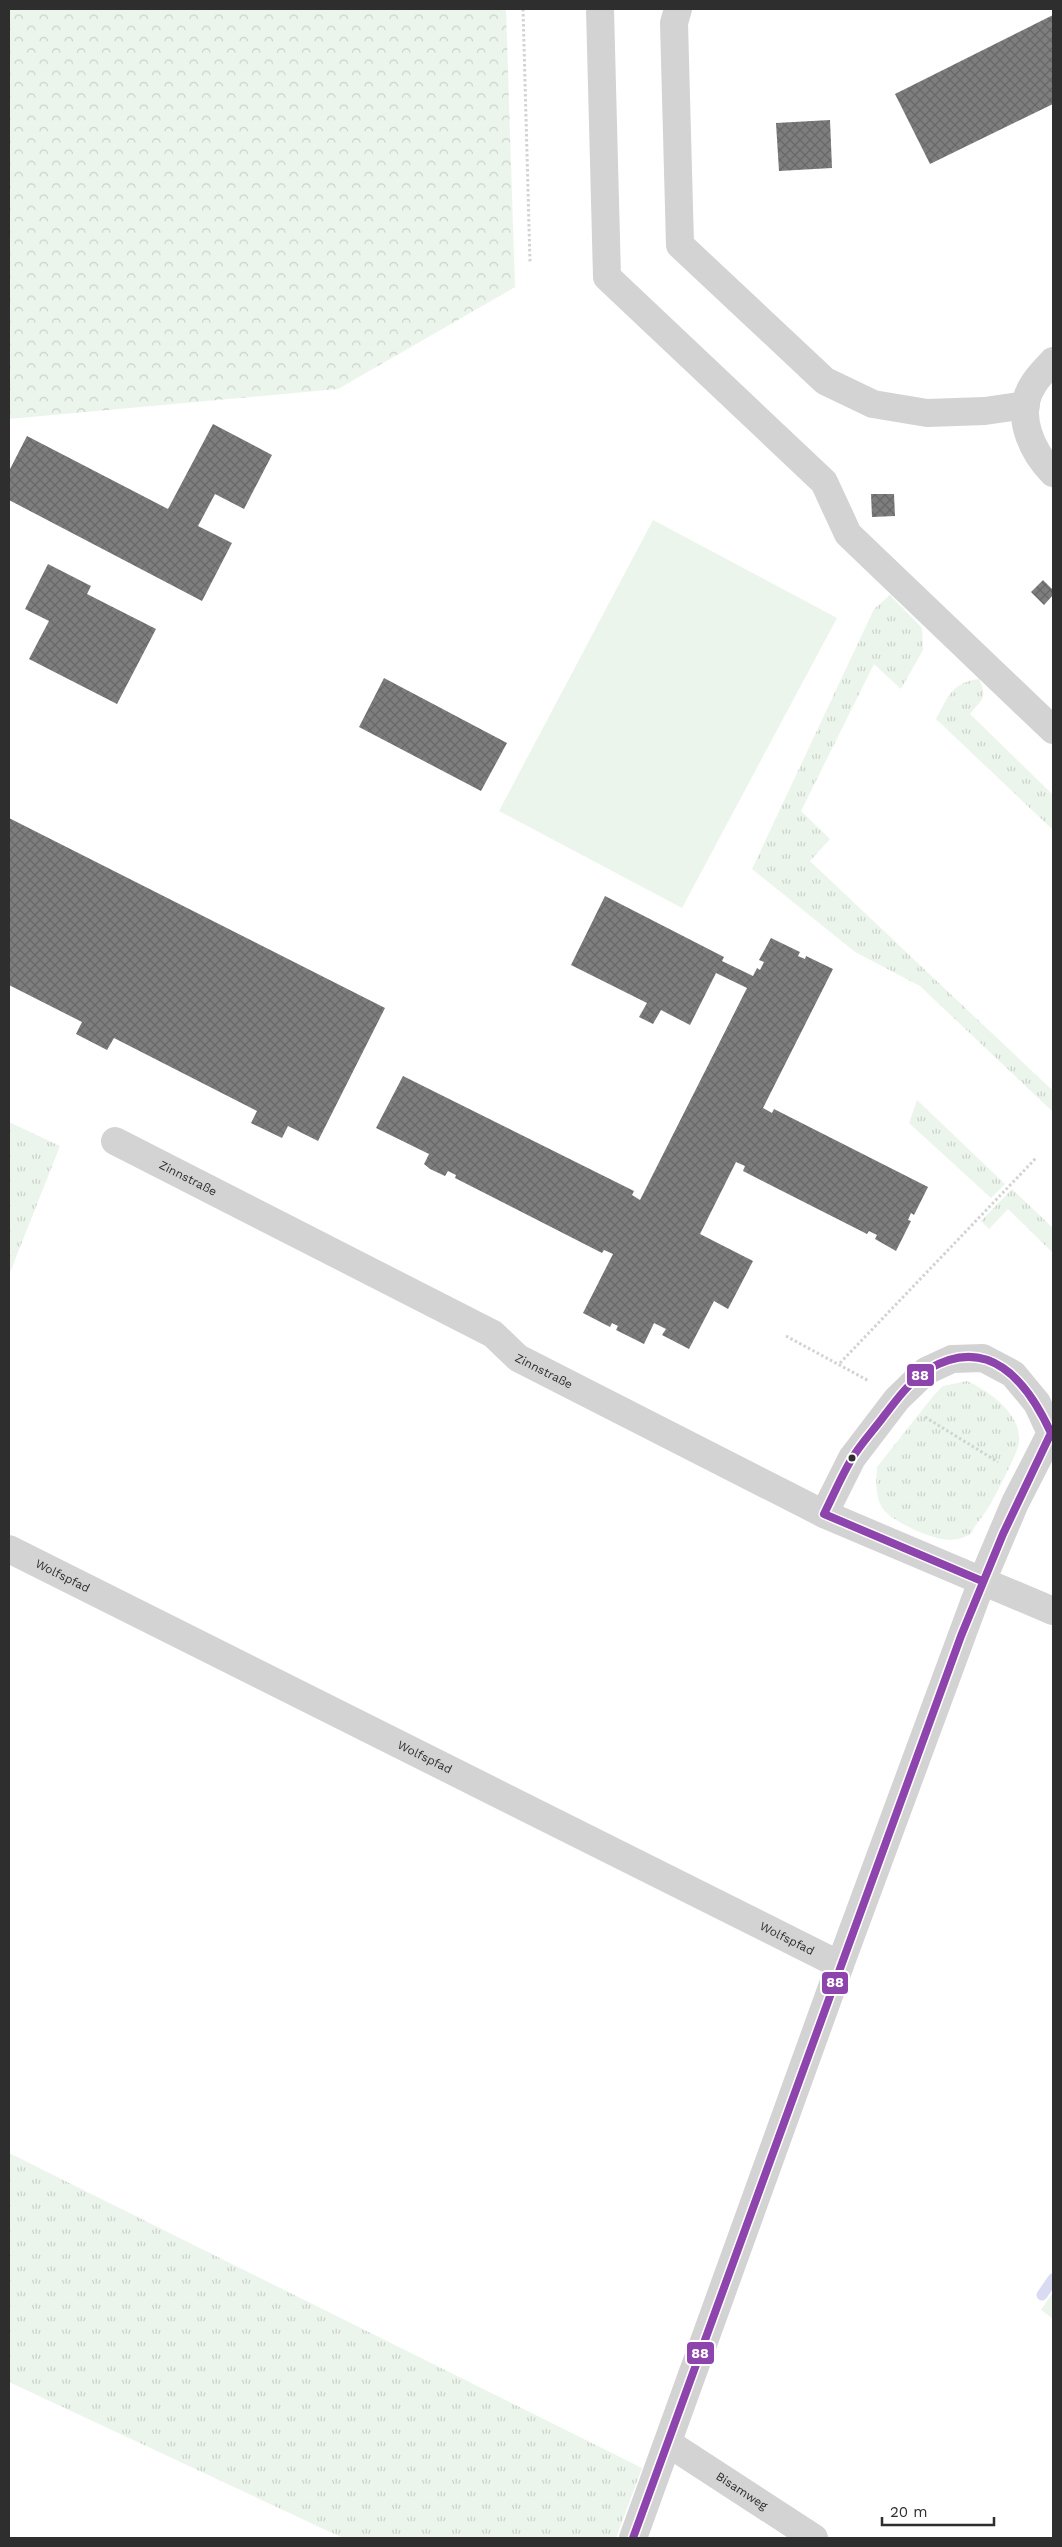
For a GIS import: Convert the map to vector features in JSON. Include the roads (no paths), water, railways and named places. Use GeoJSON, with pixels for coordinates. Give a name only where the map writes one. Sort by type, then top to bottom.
{"type":"FeatureCollection","features":[{"type":"Feature","properties":{"kind":"street"},"geometry":{"type":"LineString","coordinates":[[600,9],[607,277],[824,482],[848,534],[1053,730]]}},
{"type":"Feature","properties":{"kind":"street"},"geometry":{"type":"LineString","coordinates":[[678,9],[674,24],[680,245],[825,381],[872,404],[927,413],[985,411],[1026,406]]}},
{"type":"Feature","properties":{"kind":"street"},"geometry":{"type":"LineString","coordinates":[[1053,361],[1032,386],[1026,406],[1026,424],[1032,446],[1053,473]]}},
{"type":"Feature","properties":{"kind":"street","name":"Zinnstraße"},"geometry":{"type":"LineString","coordinates":[[115,1141],[493,1334],[518,1358],[824,1514],[1053,1611]]}},
{"type":"Feature","properties":{"kind":"street"},"geometry":{"type":"LineString","coordinates":[[633,2538],[840,1965],[982,1581],[1014,1503],[1052,1431],[1037,1403],[1013,1374],[982,1358],[952,1359],[926,1371],[901,1395],[852,1458],[824,1514]]}},
{"type":"Feature","properties":{"kind":"street","name":"Wolfspfad"},"geometry":{"type":"LineString","coordinates":[[9,1549],[840,1965]]}},
{"type":"Feature","properties":{"kind":"street","name":"Bisamweg"},"geometry":{"type":"LineString","coordinates":[[668,2443],[814,2538]]}},
{"type":"Feature","properties":{"kind":"waterway"},"geometry":{"type":"LineString","coordinates":[[1042,2295],[1053,2279]]}}]}
